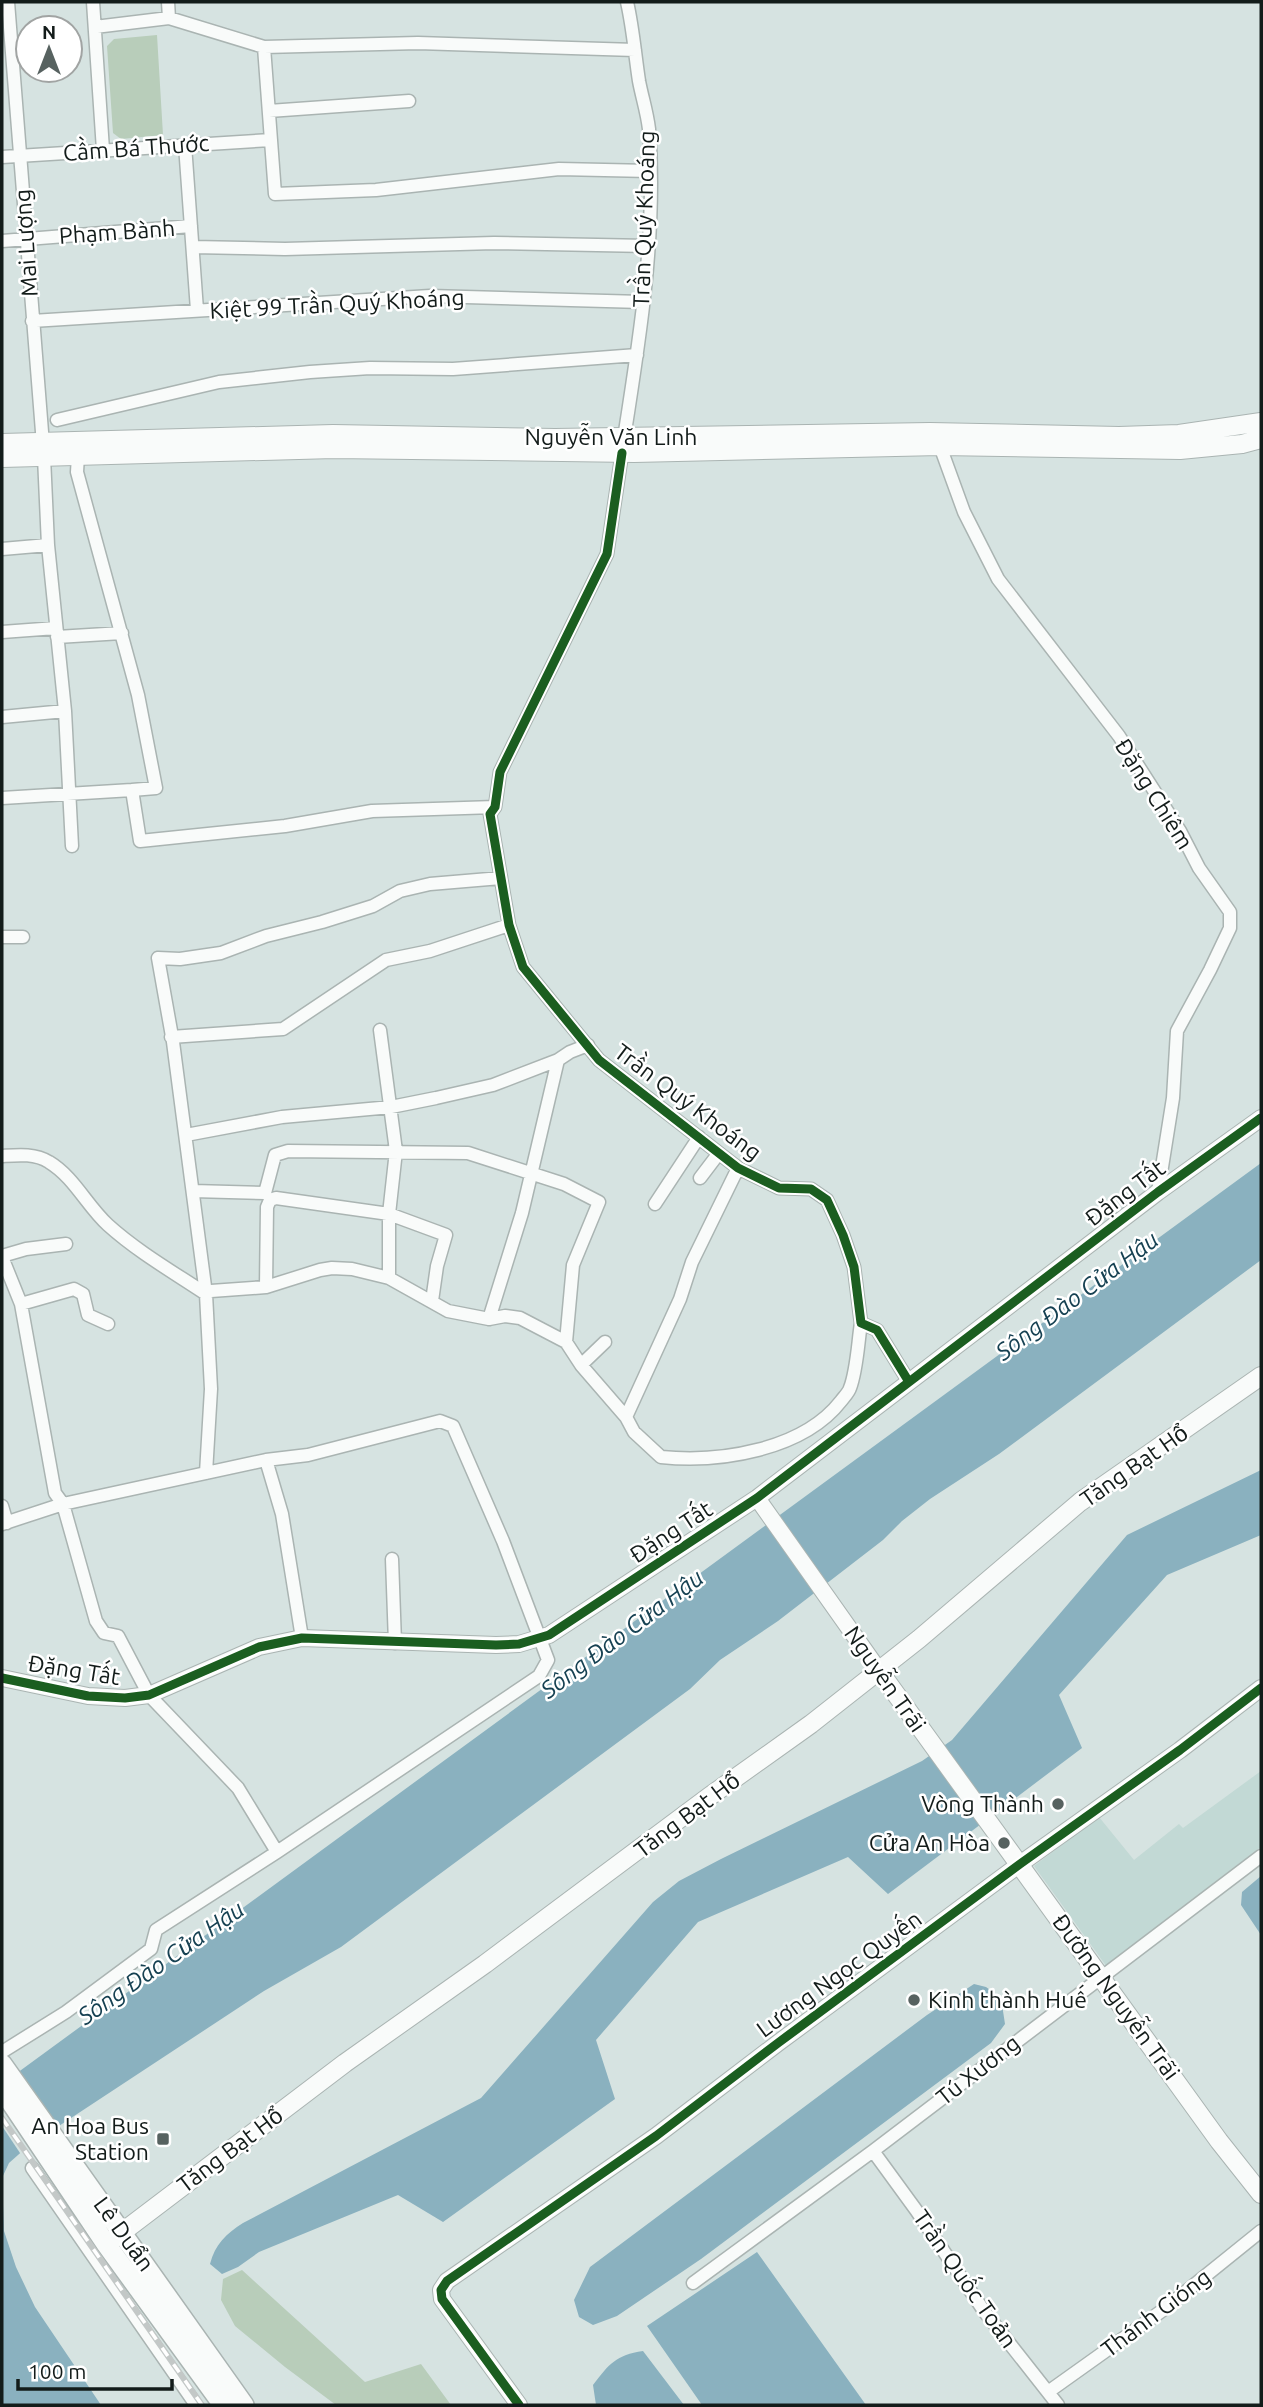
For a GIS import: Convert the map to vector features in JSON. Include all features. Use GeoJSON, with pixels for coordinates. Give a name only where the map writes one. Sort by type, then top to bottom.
{"type":"FeatureCollection","features":[{"type":"Feature","properties":{"kind":"main road","name":"Nguyễn Văn Linh"},"geometry":{"type":"LineString","coordinates":[[1240,435],[1261,422]]}},
{"type":"Feature","properties":{"kind":"main road","name":"Nguyễn Văn Linh"},"geometry":{"type":"LineString","coordinates":[[2,458],[43,449],[334,441],[623,445],[932,435],[1179,434],[1240,435],[1261,439]]}},
{"type":"Feature","properties":{"kind":"main road","name":"Nguyễn Văn Linh"},"geometry":{"type":"LineString","coordinates":[[2,443],[78,456],[334,441]]}},
{"type":"Feature","properties":{"kind":"main road","name":"Tăng Bạt Hổ"},"geometry":{"type":"LineString","coordinates":[[106,2244],[345,2063],[485,1964],[880,1672],[1080,1502],[1261,1376]]}},
{"type":"Feature","properties":{"kind":"main road","name":"Nguyễn Trãi"},"geometry":{"type":"LineString","coordinates":[[880,1672],[992,1827]]}},
{"type":"Feature","properties":{"kind":"main road","name":"Đường Nguyễn Trãi"},"geometry":{"type":"LineString","coordinates":[[992,1827],[1219,2141],[1261,2194]]}},
{"type":"Feature","properties":{"kind":"main road","name":"Lê Duẩn"},"geometry":{"type":"LineString","coordinates":[[2,2064],[45,2155],[123,2232],[244,2405]]}},
{"type":"Feature","properties":{"kind":"main road","name":"Lê Duẩn"},"geometry":{"type":"LineString","coordinates":[[2,2089],[106,2244],[223,2405]]}},
{"type":"Feature","properties":{"kind":"street","name":"Mai Lượng"},"geometry":{"type":"LineString","coordinates":[[8,2],[8,72],[20,156],[48,545],[65,711],[72,846]]}},
{"type":"Feature","properties":{"kind":"street"},"geometry":{"type":"LineString","coordinates":[[93,2],[103,150]]}},
{"type":"Feature","properties":{"kind":"street"},"geometry":{"type":"LineString","coordinates":[[168,2],[169,19]]}},
{"type":"Feature","properties":{"kind":"street","name":"Trần Quý Khoáng"},"geometry":{"type":"LineString","coordinates":[[566,1342],[581,1365],[626,1417],[634,1432],[661,1457],[707,1458],[763,1448],[798,1437],[832,1413],[850,1389],[861,1323],[854,1266],[827,1200],[811,1189],[779,1188],[738,1168],[599,1060],[523,967],[509,925],[490,814],[495,807],[500,772],[607,554],[637,355],[648,246],[650,171],[647,114],[628,2]]}},
{"type":"Feature","properties":{"kind":"street"},"geometry":{"type":"LineString","coordinates":[[95,27],[169,19],[264,47],[418,43],[635,50]]}},
{"type":"Feature","properties":{"kind":"street"},"geometry":{"type":"LineString","coordinates":[[264,47],[275,194],[376,190],[559,169],[650,171]]}},
{"type":"Feature","properties":{"kind":"street"},"geometry":{"type":"LineString","coordinates":[[269,111],[409,101]]}},
{"type":"Feature","properties":{"kind":"street","name":"Cầm Bá Thước"},"geometry":{"type":"LineString","coordinates":[[2,158],[271,139]]}},
{"type":"Feature","properties":{"kind":"street"},"geometry":{"type":"LineString","coordinates":[[185,145],[197,310]]}},
{"type":"Feature","properties":{"kind":"street","name":"Phạm Bành"},"geometry":{"type":"LineString","coordinates":[[2,241],[191,226]]}},
{"type":"Feature","properties":{"kind":"street"},"geometry":{"type":"LineString","coordinates":[[193,247],[285,249],[494,243],[648,246]]}},
{"type":"Feature","properties":{"kind":"street","name":"Kiệt 99 Trần Quý Khoáng"},"geometry":{"type":"LineString","coordinates":[[32,321],[430,296],[642,302]]}},
{"type":"Feature","properties":{"kind":"street"},"geometry":{"type":"LineString","coordinates":[[57,420],[219,382],[284,374],[370,368],[453,369],[637,355]]}},
{"type":"Feature","properties":{"kind":"street","name":"Đặng Chiêm"},"geometry":{"type":"LineString","coordinates":[[932,435],[964,512],[998,579],[1119,736],[1180,831],[1199,868],[1230,912],[1230,928],[1177,1031],[1173,1098],[1158,1192]]}},
{"type":"Feature","properties":{"kind":"street"},"geometry":{"type":"LineString","coordinates":[[2,799],[156,788],[138,695],[77,472],[78,456]]}},
{"type":"Feature","properties":{"kind":"street"},"geometry":{"type":"LineString","coordinates":[[2,549],[48,545]]}},
{"type":"Feature","properties":{"kind":"street"},"geometry":{"type":"LineString","coordinates":[[2,632],[122,633]]}},
{"type":"Feature","properties":{"kind":"street"},"geometry":{"type":"LineString","coordinates":[[2,717],[65,711]]}},
{"type":"Feature","properties":{"kind":"street"},"geometry":{"type":"LineString","coordinates":[[132,790],[140,841],[285,826],[372,811],[495,807]]}},
{"type":"Feature","properties":{"kind":"street"},"geometry":{"type":"LineString","coordinates":[[206,1473],[211,1389],[206,1294],[186,1135],[159,958],[180,959],[221,953],[266,936],[373,906],[400,891],[430,884],[501,878]]}},
{"type":"Feature","properties":{"kind":"street"},"geometry":{"type":"LineString","coordinates":[[171,1037],[283,1029],[386,960],[430,951],[509,925]]}},
{"type":"Feature","properties":{"kind":"street"},"geometry":{"type":"LineString","coordinates":[[2,937],[23,937]]}},
{"type":"Feature","properties":{"kind":"street"},"geometry":{"type":"LineString","coordinates":[[380,1030],[396,1151],[388,1214],[389,1278]]}},
{"type":"Feature","properties":{"kind":"street"},"geometry":{"type":"LineString","coordinates":[[186,1135],[282,1117],[391,1107],[493,1085],[558,1060],[588,1045]]}},
{"type":"Feature","properties":{"kind":"street"},"geometry":{"type":"LineString","coordinates":[[489,1319],[522,1213],[558,1060]]}},
{"type":"Feature","properties":{"kind":"street","name":"Đặng Tất"},"geometry":{"type":"LineString","coordinates":[[2,1678],[106,1698],[149,1695],[259,1647],[302,1637],[394,1643],[496,1645],[519,1644],[549,1635],[762,1505],[909,1382],[1158,1192],[1261,1118]]}},
{"type":"Feature","properties":{"kind":"street"},"geometry":{"type":"LineString","coordinates":[[655,1204],[699,1138]]}},
{"type":"Feature","properties":{"kind":"street"},"geometry":{"type":"LineString","coordinates":[[206,1294],[211,1291],[266,1287],[332,1268],[352,1269],[389,1278],[448,1311],[489,1319],[505,1316],[520,1318],[566,1342],[573,1265],[599,1202],[564,1184],[468,1153],[288,1152],[275,1155],[267,1207],[266,1287]]}},
{"type":"Feature","properties":{"kind":"street"},"geometry":{"type":"LineString","coordinates":[[700,1178],[719,1153]]}},
{"type":"Feature","properties":{"kind":"street"},"geometry":{"type":"LineString","coordinates":[[2,1156],[27,1155],[47,1160],[60,1170],[106,1224],[206,1294]]}},
{"type":"Feature","properties":{"kind":"street"},"geometry":{"type":"LineString","coordinates":[[626,1417],[680,1299],[692,1262],[738,1168]]}},
{"type":"Feature","properties":{"kind":"street"},"geometry":{"type":"LineString","coordinates":[[193,1191],[270,1196],[388,1214],[446,1235],[437,1266],[432,1301]]}},
{"type":"Feature","properties":{"kind":"street"},"geometry":{"type":"LineString","coordinates":[[66,1244],[26,1249],[2,1256],[20,1304],[55,1493],[62,1504],[96,1621],[104,1633],[118,1636],[149,1695],[238,1788],[277,1852]]}},
{"type":"Feature","properties":{"kind":"street"},"geometry":{"type":"LineString","coordinates":[[20,1304],[74,1289],[83,1294],[88,1315],[108,1324]]}},
{"type":"Feature","properties":{"kind":"street"},"geometry":{"type":"LineString","coordinates":[[861,1323],[877,1330],[909,1382]]}},
{"type":"Feature","properties":{"kind":"street"},"geometry":{"type":"LineString","coordinates":[[581,1365],[606,1342]]}},
{"type":"Feature","properties":{"kind":"street"},"geometry":{"type":"LineString","coordinates":[[2,1506],[4,1524],[62,1504],[266,1460],[308,1455],[440,1421],[453,1426],[503,1541],[548,1660],[539,1676],[195,1906],[179,1913],[156,1930],[151,1949],[66,2012],[2,2052]]}},
{"type":"Feature","properties":{"kind":"street"},"geometry":{"type":"LineString","coordinates":[[266,1460],[282,1514],[302,1637]]}},
{"type":"Feature","properties":{"kind":"street","name":"Nguyễn Trãi"},"geometry":{"type":"LineString","coordinates":[[762,1505],[880,1672]]}},
{"type":"Feature","properties":{"kind":"street"},"geometry":{"type":"LineString","coordinates":[[392,1559],[394,1643]]}},
{"type":"Feature","properties":{"kind":"street","name":"Lương Ngọc Quyến"},"geometry":{"type":"LineString","coordinates":[[519,2405],[442,2299],[441,2290],[447,2281],[656,2136],[1020,1864],[1181,1750],[1261,1688]]}},
{"type":"Feature","properties":{"kind":"street","name":"Tú Xương"},"geometry":{"type":"LineString","coordinates":[[693,2283],[873,2151],[1261,1856]]}},
{"type":"Feature","properties":{"kind":"street","name":"Trần Quốc Toản"},"geometry":{"type":"LineString","coordinates":[[873,2151],[984,2311],[1058,2405]]}},
{"type":"Feature","properties":{"kind":"street"},"geometry":{"type":"LineString","coordinates":[[45,2155],[196,2405]]}},
{"type":"Feature","properties":{"kind":"street","name":"Thánh Gióng"},"geometry":{"type":"LineString","coordinates":[[1048,2392],[1163,2310],[1261,2231]]}},
{"type":"Feature","properties":{"kind":"shaded area"},"geometry":{"type":"Polygon","coordinates":[[[157,35],[163,135],[121,139],[113,133],[107,46],[114,39],[157,35]]]}},
{"type":"Feature","properties":{"kind":"shaded area"},"geometry":{"type":"Polygon","coordinates":[[[1261,1771],[1261,1847],[1107,1967],[1034,1866],[1099,1817],[1134,1860],[1179,1824],[1183,1828],[1261,1771]]]}},
{"type":"Feature","properties":{"kind":"shaded area"},"geometry":{"type":"Polygon","coordinates":[[[242,2270],[365,2382],[421,2364],[451,2405],[336,2405],[235,2326],[221,2300],[223,2279],[242,2270]]]}},
{"type":"Feature","properties":{"kind":"water","name":"Sông Đào Cửa Hậu"},"geometry":{"type":"Polygon","coordinates":[[[1261,1163],[1261,1260],[999,1454],[930,1499],[883,1540],[778,1621],[720,1660],[690,1689],[341,1947],[264,1991],[27,2147],[9,2163],[2,2178],[2,2084],[1261,1163]]]}},
{"type":"Feature","properties":{"kind":"water"},"geometry":{"type":"Polygon","coordinates":[[[1261,1470],[1261,1535],[1167,1575],[1059,1695],[1082,1748],[888,1894],[848,1857],[698,1922],[596,2040],[615,2099],[443,2222],[398,2195],[259,2252],[238,2267],[222,2274],[210,2264],[222,2240],[243,2223],[481,2098],[653,1902],[679,1881],[922,1761],[952,1740],[1127,1535],[1261,1470]]]}},
{"type":"Feature","properties":{"kind":"water"},"geometry":{"type":"Polygon","coordinates":[[[1261,1876],[1261,1935],[1241,1905],[1242,1892],[1261,1876]]]}},
{"type":"Feature","properties":{"kind":"water"},"geometry":{"type":"Polygon","coordinates":[[[974,1984],[986,1987],[1001,1998],[1005,2024],[991,2043],[701,2259],[617,2316],[593,2325],[579,2317],[574,2300],[590,2267],[927,2015],[974,1984]]]}},
{"type":"Feature","properties":{"kind":"water"},"geometry":{"type":"Polygon","coordinates":[[[2,2178],[4,2231],[16,2267],[35,2307],[101,2405],[2,2405],[2,2178]]]}},
{"type":"Feature","properties":{"kind":"water"},"geometry":{"type":"Polygon","coordinates":[[[757,2252],[866,2405],[702,2405],[647,2326],[757,2252]]]}},
{"type":"Feature","properties":{"kind":"water"},"geometry":{"type":"Polygon","coordinates":[[[643,2351],[684,2405],[596,2405],[593,2385],[604,2371],[620,2358],[643,2351]]]}},
{"type":"Feature","properties":{"kind":"pier"},"geometry":{"type":"Polygon","coordinates":[[[2,2108],[30,2149],[22,2156],[2,2126],[2,2108]]]}},
{"type":"Feature","properties":{"kind":"railway"},"geometry":{"type":"LineString","coordinates":[[2,2118],[202,2405]]}},
{"type":"Feature","properties":{"kind":"cycle path"},"geometry":{"type":"LineString","coordinates":[[622,453],[607,554],[500,772],[495,807],[490,814],[509,925],[523,967],[599,1060],[738,1168],[779,1188],[811,1189],[827,1200],[854,1267],[861,1323],[877,1330],[909,1382]]}},
{"type":"Feature","properties":{"kind":"cycle path"},"geometry":{"type":"LineString","coordinates":[[2,1678],[88,1696],[125,1698],[149,1695],[259,1647],[302,1638],[496,1645],[519,1644],[549,1635],[757,1498],[1158,1192],[1261,1118]]}},
{"type":"Feature","properties":{"kind":"cycle path"},"geometry":{"type":"LineString","coordinates":[[519,2405],[442,2299],[441,2290],[447,2281],[656,2136],[778,2043],[1261,1688]]}},
{"type":"Feature","properties":{"kind":"place","name":"Vòng Thành"},"geometry":{"type":"Point","coordinates":[1058,1804]}},
{"type":"Feature","properties":{"kind":"place","name":"Cửa An Hòa"},"geometry":{"type":"Point","coordinates":[1004,1843]}},
{"type":"Feature","properties":{"kind":"place","name":"Kinh thành Huế"},"geometry":{"type":"Point","coordinates":[914,2000]}},
{"type":"Feature","properties":{"kind":"place","name":"An Hoa Bus Station"},"geometry":{"type":"Point","coordinates":[163,2139]}}]}
